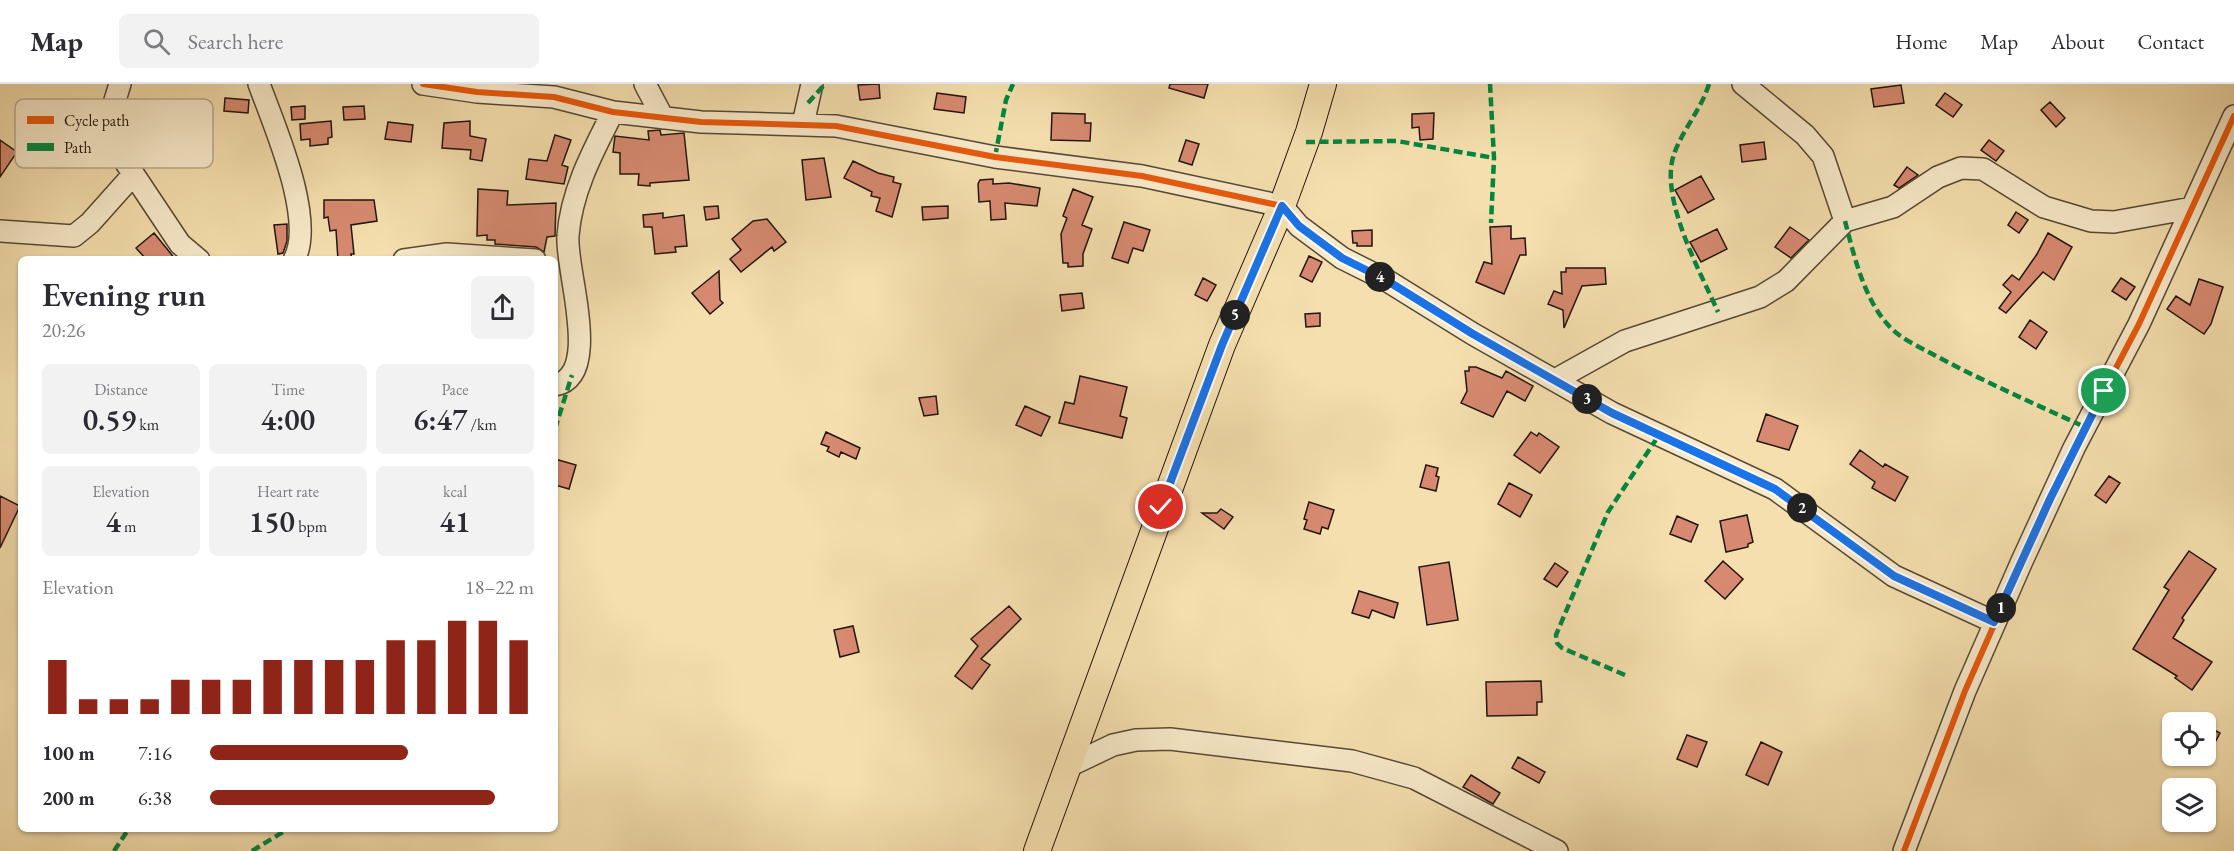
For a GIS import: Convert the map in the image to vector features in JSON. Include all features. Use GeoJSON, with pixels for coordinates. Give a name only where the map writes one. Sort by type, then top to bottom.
{"type":"FeatureCollection","features":[{"type":"Feature","properties":{"kind":"main road"},"geometry":{"type":"LineString","coordinates":[[1036,851],[1070,766],[1222,345],[1282,206],[1309,132],[1323,84]]}},
{"type":"Feature","properties":{"kind":"street"},"geometry":{"type":"LineString","coordinates":[[115,99],[120,84]]}},
{"type":"Feature","properties":{"kind":"street"},"geometry":{"type":"LineString","coordinates":[[259,84],[297,194],[301,234],[295,256]]}},
{"type":"Feature","properties":{"kind":"street"},"geometry":{"type":"LineString","coordinates":[[423,84],[477,92],[554,98],[613,112],[663,118],[725,123],[836,126],[995,157],[1142,176],[1282,206],[1299,226],[1342,258],[1386,280],[1612,413],[1775,489],[1894,576],[1994,622]]}},
{"type":"Feature","properties":{"kind":"street"},"geometry":{"type":"LineString","coordinates":[[645,84],[663,118]]}},
{"type":"Feature","properties":{"kind":"street"},"geometry":{"type":"LineString","coordinates":[[802,124],[812,84]]}},
{"type":"Feature","properties":{"kind":"street"},"geometry":{"type":"LineString","coordinates":[[1743,84],[1797,128],[1823,156],[1845,221]]}},
{"type":"Feature","properties":{"kind":"street"},"geometry":{"type":"LineString","coordinates":[[558,384],[572,375],[580,347],[576,300],[562,262],[578,188],[590,157],[613,112]]}},
{"type":"Feature","properties":{"kind":"street"},"geometry":{"type":"LineString","coordinates":[[1904,851],[1994,622],[2055,489],[2139,324],[2234,116]]}},
{"type":"Feature","properties":{"kind":"street"},"geometry":{"type":"LineString","coordinates":[[127,168],[180,244],[194,256]]}},
{"type":"Feature","properties":{"kind":"street"},"geometry":{"type":"LineString","coordinates":[[1555,380],[1625,341],[1760,297],[1786,281],[1845,221],[1893,207],[1938,177],[1961,168],[1983,168],[2044,207],[2091,221],[2114,222],[2192,208]]}},
{"type":"Feature","properties":{"kind":"street"},"geometry":{"type":"LineString","coordinates":[[0,231],[74,236],[90,223],[132,176]]}},
{"type":"Feature","properties":{"kind":"street"},"geometry":{"type":"LineString","coordinates":[[433,256],[447,254],[476,256]]}},
{"type":"Feature","properties":{"kind":"street"},"geometry":{"type":"LineString","coordinates":[[1070,766],[1113,745],[1136,740],[1170,740],[1352,761],[1414,778],[1557,851]]}},
{"type":"Feature","properties":{"kind":"building"},"geometry":{"type":"Polygon","coordinates":[[[879,84],[880,98],[860,100],[858,85],[879,84]]]}},
{"type":"Feature","properties":{"kind":"building"},"geometry":{"type":"Polygon","coordinates":[[[1170,84],[1208,84],[1204,98],[1169,88],[1170,84]]]}},
{"type":"Feature","properties":{"kind":"building"},"geometry":{"type":"Polygon","coordinates":[[[1901,85],[1904,103],[1874,107],[1871,89],[1901,85]]]}},
{"type":"Feature","properties":{"kind":"building"},"geometry":{"type":"Polygon","coordinates":[[[937,93],[966,97],[964,113],[934,109],[937,93]]]}},
{"type":"Feature","properties":{"kind":"building"},"geometry":{"type":"Polygon","coordinates":[[[1945,93],[1962,105],[1953,117],[1936,105],[1945,93]]]}},
{"type":"Feature","properties":{"kind":"building"},"geometry":{"type":"Polygon","coordinates":[[[225,98],[249,100],[248,113],[224,111],[225,98]]]}},
{"type":"Feature","properties":{"kind":"building"},"geometry":{"type":"Polygon","coordinates":[[[2050,102],[2065,118],[2056,127],[2041,110],[2050,102]]]}},
{"type":"Feature","properties":{"kind":"building"},"geometry":{"type":"Polygon","coordinates":[[[305,106],[305,119],[292,120],[291,107],[305,106]]]}},
{"type":"Feature","properties":{"kind":"building"},"geometry":{"type":"Polygon","coordinates":[[[364,106],[365,119],[344,120],[343,107],[364,106]]]}},
{"type":"Feature","properties":{"kind":"building"},"geometry":{"type":"Polygon","coordinates":[[[1052,113],[1085,114],[1085,123],[1091,123],[1090,141],[1051,140],[1052,113]]]}},
{"type":"Feature","properties":{"kind":"building"},"geometry":{"type":"Polygon","coordinates":[[[1434,113],[1433,139],[1420,140],[1419,127],[1412,128],[1412,114],[1434,113]]]}},
{"type":"Feature","properties":{"kind":"building"},"geometry":{"type":"Polygon","coordinates":[[[331,121],[332,137],[328,138],[328,144],[310,146],[310,139],[301,140],[300,124],[331,121]]]}},
{"type":"Feature","properties":{"kind":"building"},"geometry":{"type":"Polygon","coordinates":[[[470,121],[470,136],[486,139],[482,161],[470,159],[471,150],[442,148],[444,123],[470,121]]]}},
{"type":"Feature","properties":{"kind":"building"},"geometry":{"type":"Polygon","coordinates":[[[388,122],[413,125],[411,142],[385,139],[388,122]]]}},
{"type":"Feature","properties":{"kind":"building"},"geometry":{"type":"Polygon","coordinates":[[[660,130],[661,135],[684,133],[689,180],[650,183],[650,186],[638,185],[639,174],[620,174],[620,153],[613,152],[615,136],[649,140],[648,131],[660,130]]]}},
{"type":"Feature","properties":{"kind":"building"},"geometry":{"type":"Polygon","coordinates":[[[555,135],[571,140],[562,165],[568,167],[564,184],[526,179],[529,159],[547,161],[555,135]]]}},
{"type":"Feature","properties":{"kind":"building"},"geometry":{"type":"Polygon","coordinates":[[[0,140],[15,151],[15,155],[0,177],[0,140]]]}},
{"type":"Feature","properties":{"kind":"building"},"geometry":{"type":"Polygon","coordinates":[[[1186,140],[1199,144],[1192,165],[1179,161],[1186,140]]]}},
{"type":"Feature","properties":{"kind":"building"},"geometry":{"type":"Polygon","coordinates":[[[1989,140],[2004,151],[1996,161],[1981,150],[1989,140]]]}},
{"type":"Feature","properties":{"kind":"building"},"geometry":{"type":"Polygon","coordinates":[[[1764,142],[1766,159],[1742,162],[1740,145],[1764,142]]]}},
{"type":"Feature","properties":{"kind":"building"},"geometry":{"type":"Polygon","coordinates":[[[824,158],[831,197],[806,200],[802,160],[824,158]]]}},
{"type":"Feature","properties":{"kind":"building"},"geometry":{"type":"Polygon","coordinates":[[[853,161],[878,173],[894,177],[893,182],[901,184],[892,217],[876,211],[880,198],[871,196],[872,192],[844,178],[853,161]]]}},
{"type":"Feature","properties":{"kind":"building"},"geometry":{"type":"Polygon","coordinates":[[[1907,167],[1918,175],[1899,188],[1894,185],[1907,167]]]}},
{"type":"Feature","properties":{"kind":"building"},"geometry":{"type":"Polygon","coordinates":[[[1701,176],[1714,199],[1688,213],[1675,190],[1701,176]]]}},
{"type":"Feature","properties":{"kind":"building"},"geometry":{"type":"Polygon","coordinates":[[[993,179],[993,184],[1009,183],[1040,188],[1037,206],[1005,203],[1006,219],[991,220],[990,201],[979,202],[978,184],[980,180],[993,179]]]}},
{"type":"Feature","properties":{"kind":"building"},"geometry":{"type":"Polygon","coordinates":[[[478,189],[508,191],[507,205],[556,203],[555,236],[547,237],[544,252],[536,247],[495,244],[495,240],[487,240],[487,235],[477,236],[478,189]]]}},
{"type":"Feature","properties":{"kind":"building"},"geometry":{"type":"Polygon","coordinates":[[[1073,189],[1093,197],[1082,225],[1092,229],[1083,254],[1083,266],[1068,267],[1068,263],[1063,263],[1061,234],[1067,218],[1063,216],[1073,189]]]}},
{"type":"Feature","properties":{"kind":"building"},"geometry":{"type":"Polygon","coordinates":[[[324,200],[374,200],[377,221],[351,225],[354,254],[351,256],[338,256],[336,230],[330,231],[328,217],[324,218],[324,200]]]}},
{"type":"Feature","properties":{"kind":"building"},"geometry":{"type":"Polygon","coordinates":[[[718,206],[719,218],[706,220],[704,207],[718,206]]]}},
{"type":"Feature","properties":{"kind":"building"},"geometry":{"type":"Polygon","coordinates":[[[948,206],[948,218],[923,220],[922,207],[948,206]]]}},
{"type":"Feature","properties":{"kind":"building"},"geometry":{"type":"Polygon","coordinates":[[[2016,212],[2028,220],[2019,233],[2008,225],[2016,212]]]}},
{"type":"Feature","properties":{"kind":"building"},"geometry":{"type":"Polygon","coordinates":[[[663,213],[663,218],[684,215],[687,246],[675,247],[676,252],[655,254],[652,227],[644,227],[643,215],[663,213]]]}},
{"type":"Feature","properties":{"kind":"building"},"geometry":{"type":"Polygon","coordinates":[[[767,219],[786,242],[774,251],[772,247],[741,272],[730,259],[741,250],[732,239],[753,221],[767,219]]]}},
{"type":"Feature","properties":{"kind":"building"},"geometry":{"type":"Polygon","coordinates":[[[1124,222],[1150,230],[1143,251],[1133,248],[1128,263],[1112,258],[1124,222]]]}},
{"type":"Feature","properties":{"kind":"building"},"geometry":{"type":"Polygon","coordinates":[[[287,224],[287,241],[283,253],[278,254],[274,225],[287,224]]]}},
{"type":"Feature","properties":{"kind":"building"},"geometry":{"type":"Polygon","coordinates":[[[1511,226],[1511,239],[1525,238],[1526,255],[1520,255],[1504,294],[1476,282],[1484,262],[1492,264],[1490,227],[1511,226]]]}},
{"type":"Feature","properties":{"kind":"building"},"geometry":{"type":"Polygon","coordinates":[[[1790,227],[1809,240],[1791,258],[1775,247],[1790,227]]]}},
{"type":"Feature","properties":{"kind":"building"},"geometry":{"type":"Polygon","coordinates":[[[1717,229],[1727,249],[1701,262],[1690,242],[1717,229]]]}},
{"type":"Feature","properties":{"kind":"building"},"geometry":{"type":"Polygon","coordinates":[[[1372,230],[1372,246],[1357,246],[1357,243],[1353,243],[1352,231],[1372,230]]]}},
{"type":"Feature","properties":{"kind":"building"},"geometry":{"type":"Polygon","coordinates":[[[154,233],[173,256],[143,256],[136,248],[154,233]]]}},
{"type":"Feature","properties":{"kind":"building"},"geometry":{"type":"Polygon","coordinates":[[[2048,233],[2072,247],[2054,280],[2043,272],[2006,313],[1999,308],[2011,292],[2003,285],[2012,275],[2019,280],[2048,233]]]}},
{"type":"Feature","properties":{"kind":"building"},"geometry":{"type":"Polygon","coordinates":[[[1309,256],[1322,262],[1312,282],[1300,276],[1309,256]]]}},
{"type":"Feature","properties":{"kind":"building"},"geometry":{"type":"Polygon","coordinates":[[[1566,268],[1605,268],[1606,284],[1582,286],[1564,328],[1563,310],[1548,304],[1554,291],[1562,294],[1561,272],[1566,272],[1566,268]]]}},
{"type":"Feature","properties":{"kind":"building"},"geometry":{"type":"Polygon","coordinates":[[[719,271],[720,300],[723,303],[710,314],[692,293],[719,271]]]}},
{"type":"Feature","properties":{"kind":"building"},"geometry":{"type":"Polygon","coordinates":[[[1203,278],[1216,285],[1207,301],[1195,295],[1203,278]]]}},
{"type":"Feature","properties":{"kind":"building"},"geometry":{"type":"Polygon","coordinates":[[[2121,278],[2135,287],[2126,300],[2112,291],[2121,278]]]}},
{"type":"Feature","properties":{"kind":"building"},"geometry":{"type":"Polygon","coordinates":[[[2199,279],[2223,287],[2211,324],[2204,334],[2167,309],[2176,296],[2190,305],[2199,279]]]}},
{"type":"Feature","properties":{"kind":"building"},"geometry":{"type":"Polygon","coordinates":[[[1082,293],[1084,308],[1062,311],[1060,295],[1082,293]]]}},
{"type":"Feature","properties":{"kind":"building"},"geometry":{"type":"Polygon","coordinates":[[[1320,313],[1320,326],[1306,327],[1305,314],[1320,313]]]}},
{"type":"Feature","properties":{"kind":"building"},"geometry":{"type":"Polygon","coordinates":[[[2030,320],[2047,332],[2036,349],[2019,337],[2030,320]]]}},
{"type":"Feature","properties":{"kind":"building"},"geometry":{"type":"Polygon","coordinates":[[[1469,367],[1476,367],[1502,378],[1506,371],[1533,386],[1525,401],[1507,391],[1493,417],[1461,403],[1467,391],[1465,371],[1469,371],[1469,367]]]}},
{"type":"Feature","properties":{"kind":"building"},"geometry":{"type":"Polygon","coordinates":[[[1080,376],[1127,387],[1120,416],[1127,418],[1122,438],[1059,423],[1065,402],[1074,404],[1080,376]]]}},
{"type":"Feature","properties":{"kind":"building"},"geometry":{"type":"Polygon","coordinates":[[[936,396],[938,414],[924,416],[919,398],[936,396]]]}},
{"type":"Feature","properties":{"kind":"building"},"geometry":{"type":"Polygon","coordinates":[[[1025,406],[1050,417],[1041,436],[1016,425],[1025,406]]]}},
{"type":"Feature","properties":{"kind":"building"},"geometry":{"type":"Polygon","coordinates":[[[1766,414],[1798,426],[1789,450],[1757,441],[1766,414]]]}},
{"type":"Feature","properties":{"kind":"building"},"geometry":{"type":"Polygon","coordinates":[[[826,432],[860,448],[856,459],[841,452],[839,457],[827,451],[829,447],[821,444],[826,432]]]}},
{"type":"Feature","properties":{"kind":"building"},"geometry":{"type":"Polygon","coordinates":[[[1531,432],[1537,436],[1539,433],[1559,447],[1540,473],[1514,455],[1531,432]]]}},
{"type":"Feature","properties":{"kind":"building"},"geometry":{"type":"Polygon","coordinates":[[[1860,450],[1883,467],[1885,464],[1908,477],[1895,501],[1872,488],[1875,482],[1850,464],[1860,450]]]}},
{"type":"Feature","properties":{"kind":"building"},"geometry":{"type":"Polygon","coordinates":[[[558,460],[576,465],[569,489],[558,486],[558,460]]]}},
{"type":"Feature","properties":{"kind":"building"},"geometry":{"type":"Polygon","coordinates":[[[1426,465],[1438,468],[1436,491],[1420,487],[1426,465]]]}},
{"type":"Feature","properties":{"kind":"building"},"geometry":{"type":"Polygon","coordinates":[[[2109,476],[2120,483],[2106,503],[2095,495],[2109,476]]]}},
{"type":"Feature","properties":{"kind":"building"},"geometry":{"type":"Polygon","coordinates":[[[1509,483],[1532,495],[1520,517],[1498,504],[1509,483]]]}},
{"type":"Feature","properties":{"kind":"building"},"geometry":{"type":"Polygon","coordinates":[[[0,496],[18,505],[18,510],[0,548],[0,496]]]}},
{"type":"Feature","properties":{"kind":"building"},"geometry":{"type":"Polygon","coordinates":[[[1309,502],[1334,510],[1328,529],[1322,527],[1320,534],[1304,529],[1307,520],[1304,519],[1309,502]]]}},
{"type":"Feature","properties":{"kind":"building"},"geometry":{"type":"Polygon","coordinates":[[[1221,509],[1233,517],[1224,529],[1202,513],[1217,513],[1221,509]]]}},
{"type":"Feature","properties":{"kind":"building"},"geometry":{"type":"Polygon","coordinates":[[[1747,515],[1753,542],[1748,544],[1748,547],[1726,552],[1720,521],[1747,515]]]}},
{"type":"Feature","properties":{"kind":"building"},"geometry":{"type":"Polygon","coordinates":[[[1677,516],[1698,525],[1691,542],[1670,534],[1677,516]]]}},
{"type":"Feature","properties":{"kind":"building"},"geometry":{"type":"Polygon","coordinates":[[[2189,551],[2216,569],[2182,618],[2184,620],[2173,638],[2212,662],[2192,690],[2175,678],[2177,676],[2133,649],[2169,590],[2164,587],[2189,551]]]}},
{"type":"Feature","properties":{"kind":"building"},"geometry":{"type":"Polygon","coordinates":[[[1723,561],[1743,579],[1725,599],[1705,581],[1723,561]]]}},
{"type":"Feature","properties":{"kind":"building"},"geometry":{"type":"Polygon","coordinates":[[[1449,562],[1458,620],[1427,625],[1419,567],[1449,562]]]}},
{"type":"Feature","properties":{"kind":"building"},"geometry":{"type":"Polygon","coordinates":[[[1555,563],[1568,572],[1557,587],[1544,579],[1555,563]]]}},
{"type":"Feature","properties":{"kind":"building"},"geometry":{"type":"Polygon","coordinates":[[[1359,591],[1398,603],[1394,618],[1372,610],[1369,618],[1352,613],[1359,591]]]}},
{"type":"Feature","properties":{"kind":"building"},"geometry":{"type":"Polygon","coordinates":[[[1009,606],[1021,619],[981,659],[990,665],[972,689],[955,676],[978,646],[971,639],[1009,606]]]}},
{"type":"Feature","properties":{"kind":"building"},"geometry":{"type":"Polygon","coordinates":[[[853,626],[859,652],[840,657],[834,630],[853,626]]]}},
{"type":"Feature","properties":{"kind":"building"},"geometry":{"type":"Polygon","coordinates":[[[1541,681],[1542,702],[1537,702],[1537,715],[1487,716],[1486,682],[1541,681]]]}},
{"type":"Feature","properties":{"kind":"building"},"geometry":{"type":"Polygon","coordinates":[[[1687,735],[1707,742],[1697,767],[1677,759],[1687,735]]]}},
{"type":"Feature","properties":{"kind":"building"},"geometry":{"type":"Polygon","coordinates":[[[1761,742],[1782,752],[1768,785],[1746,775],[1761,742]]]}},
{"type":"Feature","properties":{"kind":"building"},"geometry":{"type":"Polygon","coordinates":[[[1518,757],[1545,772],[1539,783],[1512,768],[1518,757]]]}},
{"type":"Feature","properties":{"kind":"building"},"geometry":{"type":"Polygon","coordinates":[[[1471,775],[1500,793],[1493,804],[1463,787],[1471,775]]]}},
{"type":"Feature","properties":{"kind":"marked path"},"geometry":{"type":"LineString","coordinates":[[808,103],[825,84]]}},
{"type":"Feature","properties":{"kind":"marked path"},"geometry":{"type":"LineString","coordinates":[[995,157],[1006,100],[1013,84]]}},
{"type":"Feature","properties":{"kind":"marked path"},"geometry":{"type":"LineString","coordinates":[[1490,84],[1494,158],[1491,223]]}},
{"type":"Feature","properties":{"kind":"marked path"},"geometry":{"type":"LineString","coordinates":[[1709,84],[1674,154],[1671,172],[1672,191],[1684,234],[1718,312]]}},
{"type":"Feature","properties":{"kind":"marked path"},"geometry":{"type":"LineString","coordinates":[[1306,142],[1397,141],[1494,158]]}},
{"type":"Feature","properties":{"kind":"marked path"},"geometry":{"type":"LineString","coordinates":[[1845,221],[1866,290],[1880,315],[1894,331],[1954,366],[2085,427]]}},
{"type":"Feature","properties":{"kind":"marked path"},"geometry":{"type":"LineString","coordinates":[[558,419],[572,375]]}},
{"type":"Feature","properties":{"kind":"marked path"},"geometry":{"type":"LineString","coordinates":[[1625,675],[1562,648],[1557,643],[1556,635],[1608,512],[1659,435]]}},
{"type":"Feature","properties":{"kind":"marked path"},"geometry":{"type":"LineString","coordinates":[[114,851],[127,832]]}},
{"type":"Feature","properties":{"kind":"marked path"},"geometry":{"type":"LineString","coordinates":[[252,851],[283,832]]}},
{"type":"Feature","properties":{"kind":"cycle path"},"geometry":{"type":"LineString","coordinates":[[423,84],[477,92],[554,97],[613,112],[701,122],[836,126],[995,157],[1142,176],[1282,206],[1299,226],[1342,258],[1386,280],[1473,334],[1612,413],[1775,489],[1894,576],[1994,622]]}},
{"type":"Feature","properties":{"kind":"cycle path"},"geometry":{"type":"LineString","coordinates":[[1904,851],[1965,691],[2022,561],[2074,448],[2139,324],[2234,116]]}},
{"type":"Feature","properties":{"kind":"route"},"geometry":{"type":"LineString","coordinates":[[1161,507],[1222,345],[1282,206],[1299,226],[1342,258],[1386,280],[1473,334],[1612,413],[1759,480],[1793,501],[1864,557],[1894,576],[1994,622],[2074,448],[2104,391]]}}]}
